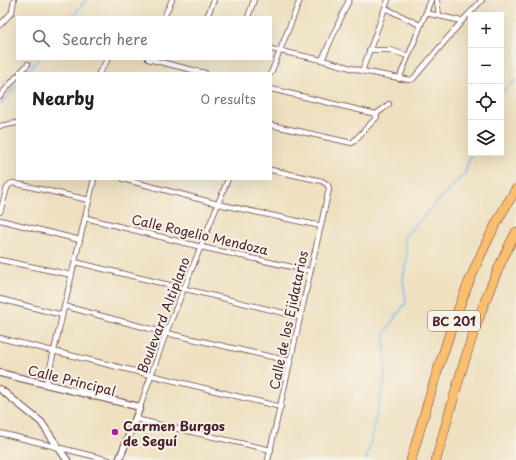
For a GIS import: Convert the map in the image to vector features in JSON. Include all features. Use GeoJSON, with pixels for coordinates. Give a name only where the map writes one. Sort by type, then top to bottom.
{"type":"FeatureCollection","features":[{"type":"Feature","properties":{"kind":"highway","name":"BC 201"},"geometry":{"type":"LineString","coordinates":[[411,460],[447,342],[469,280],[488,240],[516,189]]}},
{"type":"Feature","properties":{"kind":"highway","name":"BC 201"},"geometry":{"type":"LineString","coordinates":[[436,460],[463,362],[489,292],[507,248],[516,232]]}},
{"type":"Feature","properties":{"kind":"street"},"geometry":{"type":"LineString","coordinates":[[0,25],[12,12],[14,0]]}},
{"type":"Feature","properties":{"kind":"street"},"geometry":{"type":"LineString","coordinates":[[164,16],[172,0]]}},
{"type":"Feature","properties":{"kind":"street"},"geometry":{"type":"LineString","coordinates":[[207,16],[214,0]]}},
{"type":"Feature","properties":{"kind":"street"},"geometry":{"type":"LineString","coordinates":[[248,16],[254,0]]}},
{"type":"Feature","properties":{"kind":"street"},"geometry":{"type":"LineString","coordinates":[[270,72],[300,0]]}},
{"type":"Feature","properties":{"kind":"street"},"geometry":{"type":"LineString","coordinates":[[322,60],[349,0]]}},
{"type":"Feature","properties":{"kind":"street"},"geometry":{"type":"LineString","coordinates":[[362,70],[388,0]]}},
{"type":"Feature","properties":{"kind":"street"},"geometry":{"type":"LineString","coordinates":[[399,79],[430,0]]}},
{"type":"Feature","properties":{"kind":"street"},"geometry":{"type":"LineString","coordinates":[[437,0],[439,16]]}},
{"type":"Feature","properties":{"kind":"street"},"geometry":{"type":"LineString","coordinates":[[272,49],[407,80],[413,78],[482,0]]}},
{"type":"Feature","properties":{"kind":"street"},"geometry":{"type":"LineString","coordinates":[[385,8],[420,25]]}},
{"type":"Feature","properties":{"kind":"street"},"geometry":{"type":"LineString","coordinates":[[426,13],[462,21]]}},
{"type":"Feature","properties":{"kind":"street"},"geometry":{"type":"LineString","coordinates":[[369,50],[390,50],[408,56]]}},
{"type":"Feature","properties":{"kind":"street"},"geometry":{"type":"LineString","coordinates":[[100,72],[107,60]]}},
{"type":"Feature","properties":{"kind":"street"},"geometry":{"type":"LineString","coordinates":[[152,60],[201,72]]}},
{"type":"Feature","properties":{"kind":"street"},"geometry":{"type":"LineString","coordinates":[[21,72],[28,64]]}},
{"type":"Feature","properties":{"kind":"street"},"geometry":{"type":"LineString","coordinates":[[0,96],[16,77]]}},
{"type":"Feature","properties":{"kind":"street"},"geometry":{"type":"LineString","coordinates":[[272,89],[376,114]]}},
{"type":"Feature","properties":{"kind":"street"},"geometry":{"type":"LineString","coordinates":[[272,125],[352,143],[376,117],[376,114],[389,104]]}},
{"type":"Feature","properties":{"kind":"street"},"geometry":{"type":"LineString","coordinates":[[0,126],[15,123]]}},
{"type":"Feature","properties":{"kind":"street","name":"Calle de los Ejidatarios"},"geometry":{"type":"LineString","coordinates":[[268,460],[329,192],[328,185],[322,182],[272,170]]}},
{"type":"Feature","properties":{"kind":"street"},"geometry":{"type":"LineString","coordinates":[[24,186],[26,180]]}},
{"type":"Feature","properties":{"kind":"street"},"geometry":{"type":"LineString","coordinates":[[46,385],[94,180]]}},
{"type":"Feature","properties":{"kind":"street"},"geometry":{"type":"LineString","coordinates":[[127,180],[218,204],[321,226]]}},
{"type":"Feature","properties":{"kind":"street","name":"Boulevard Altiplano"},"geometry":{"type":"LineString","coordinates":[[119,460],[140,407],[166,333],[228,180]]}},
{"type":"Feature","properties":{"kind":"street"},"geometry":{"type":"LineString","coordinates":[[0,212],[8,186],[13,184],[89,200]]}},
{"type":"Feature","properties":{"kind":"street","name":"Calle Rogelio Mendoza"},"geometry":{"type":"LineString","coordinates":[[86,218],[201,247],[310,271]]}},
{"type":"Feature","properties":{"kind":"street"},"geometry":{"type":"LineString","coordinates":[[0,220],[80,240]]}},
{"type":"Feature","properties":{"kind":"street"},"geometry":{"type":"LineString","coordinates":[[0,260],[72,275]]}},
{"type":"Feature","properties":{"kind":"street"},"geometry":{"type":"LineString","coordinates":[[75,262],[300,317]]}},
{"type":"Feature","properties":{"kind":"street"},"geometry":{"type":"LineString","coordinates":[[0,299],[62,315]]}},
{"type":"Feature","properties":{"kind":"street"},"geometry":{"type":"LineString","coordinates":[[64,306],[166,333],[290,361]]}},
{"type":"Feature","properties":{"kind":"street"},"geometry":{"type":"LineString","coordinates":[[0,338],[152,374],[281,407]]}},
{"type":"Feature","properties":{"kind":"street","name":"Calle Principal"},"geometry":{"type":"LineString","coordinates":[[0,373],[140,407]]}},
{"type":"Feature","properties":{"kind":"street"},"geometry":{"type":"LineString","coordinates":[[0,390],[41,422],[67,460]]}},
{"type":"Feature","properties":{"kind":"street"},"geometry":{"type":"LineString","coordinates":[[135,419],[271,450]]}},
{"type":"Feature","properties":{"kind":"street"},"geometry":{"type":"LineString","coordinates":[[0,433],[59,449],[109,460]]}},
{"type":"Feature","properties":{"kind":"waterway"},"geometry":{"type":"LineString","coordinates":[[73,16],[86,0]]}},
{"type":"Feature","properties":{"kind":"waterway"},"geometry":{"type":"LineString","coordinates":[[28,72],[37,60]]}},
{"type":"Feature","properties":{"kind":"waterway"},"geometry":{"type":"LineString","coordinates":[[504,90],[516,80]]}},
{"type":"Feature","properties":{"kind":"waterway"},"geometry":{"type":"LineString","coordinates":[[0,105],[16,86]]}},
{"type":"Feature","properties":{"kind":"waterway"},"geometry":{"type":"LineString","coordinates":[[366,460],[385,378],[385,332],[406,302],[403,279],[407,258],[404,237],[465,173],[470,156]]}},
{"type":"Feature","properties":{"kind":"place","name":"Carmen Burgos de Seguí"},"geometry":{"type":"Point","coordinates":[115,432]}}]}
